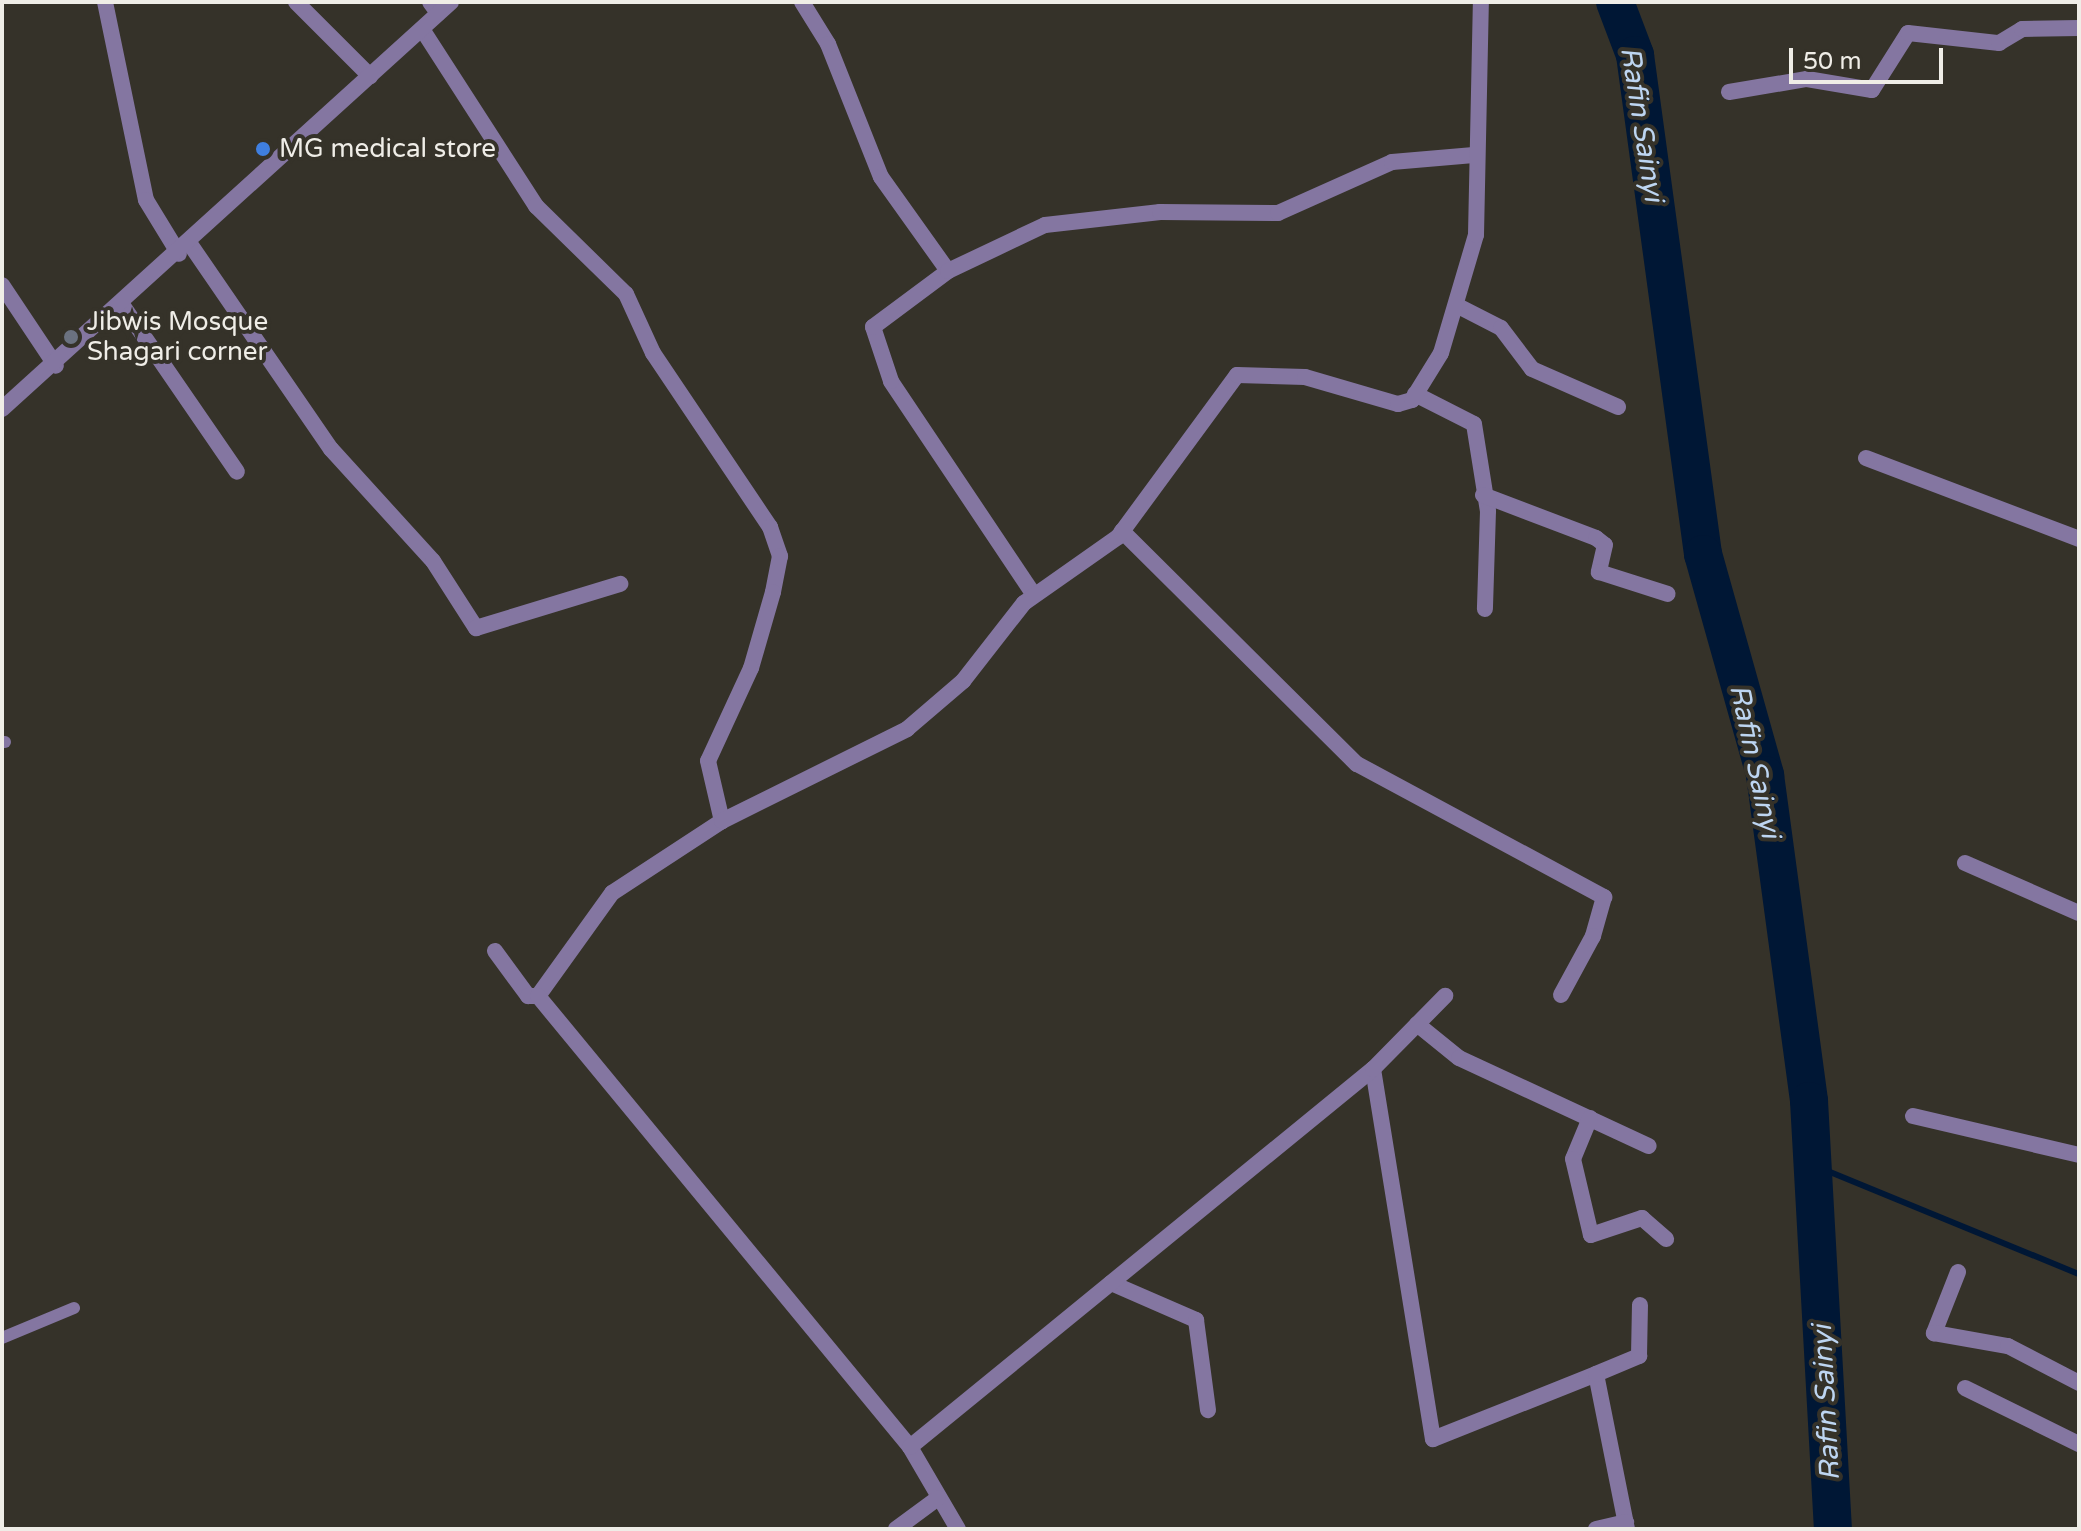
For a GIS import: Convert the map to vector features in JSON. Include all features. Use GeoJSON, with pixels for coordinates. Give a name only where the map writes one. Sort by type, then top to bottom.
{"type":"FeatureCollection","features":[{"type":"Feature","properties":{"kind":"street"},"geometry":{"type":"LineString","coordinates":[[105,2],[146,200],[331,449],[433,561],[476,628],[620,584]]}},
{"type":"Feature","properties":{"kind":"street"},"geometry":{"type":"LineString","coordinates":[[296,2],[370,76]]}},
{"type":"Feature","properties":{"kind":"street"},"geometry":{"type":"LineString","coordinates":[[802,2],[828,44],[881,177],[948,271]]}},
{"type":"Feature","properties":{"kind":"street"},"geometry":{"type":"LineString","coordinates":[[538,996],[612,893],[722,821],[907,729],[963,681],[1034,595],[1122,531],[1237,375],[1305,377],[1398,404],[1415,394],[1458,306],[1476,235],[1474,155],[1481,2]]}},
{"type":"Feature","properties":{"kind":"street"},"geometry":{"type":"LineString","coordinates":[[4,403],[56,366],[123,306],[422,29],[440,6]]}},
{"type":"Feature","properties":{"kind":"street"},"geometry":{"type":"LineString","coordinates":[[1729,92],[1807,79],[1872,90],[1908,33],[1999,43],[2022,29],[2079,28]]}},
{"type":"Feature","properties":{"kind":"street"},"geometry":{"type":"LineString","coordinates":[[422,29],[536,206],[626,294],[653,353],[770,527],[780,556],[773,592],[751,668],[708,761],[722,821]]}},
{"type":"Feature","properties":{"kind":"street"},"geometry":{"type":"LineString","coordinates":[[1034,595],[891,381],[873,340],[873,327],[948,271],[1045,225],[1160,212],[1278,213],[1392,162],[1474,155]]}},
{"type":"Feature","properties":{"kind":"street"},"geometry":{"type":"LineString","coordinates":[[2,285],[56,366]]}},
{"type":"Feature","properties":{"kind":"street"},"geometry":{"type":"LineString","coordinates":[[123,306],[237,472]]}},
{"type":"Feature","properties":{"kind":"street"},"geometry":{"type":"LineString","coordinates":[[1458,306],[1501,328],[1532,369],[1618,407]]}},
{"type":"Feature","properties":{"kind":"street"},"geometry":{"type":"LineString","coordinates":[[1415,394],[1474,424],[1483,495],[1485,609]]}},
{"type":"Feature","properties":{"kind":"street"},"geometry":{"type":"LineString","coordinates":[[1866,458],[2079,539]]}},
{"type":"Feature","properties":{"kind":"street"},"geometry":{"type":"LineString","coordinates":[[1483,495],[1596,538],[1605,545],[1599,572],[1668,594]]}},
{"type":"Feature","properties":{"kind":"street"},"geometry":{"type":"LineString","coordinates":[[1122,531],[1357,764],[1604,897],[1593,936],[1561,995]]}},
{"type":"Feature","properties":{"kind":"street"},"geometry":{"type":"LineString","coordinates":[[1965,863],[2079,913]]}},
{"type":"Feature","properties":{"kind":"street"},"geometry":{"type":"LineString","coordinates":[[495,951],[528,996],[538,996]]}},
{"type":"Feature","properties":{"kind":"street"},"geometry":{"type":"LineString","coordinates":[[538,996],[910,1447],[958,1529]]}},
{"type":"Feature","properties":{"kind":"street"},"geometry":{"type":"LineString","coordinates":[[910,1447],[1373,1069],[1445,996]]}},
{"type":"Feature","properties":{"kind":"street"},"geometry":{"type":"LineString","coordinates":[[1417,1024],[1459,1058],[1649,1146]]}},
{"type":"Feature","properties":{"kind":"street"},"geometry":{"type":"LineString","coordinates":[[1373,1069],[1433,1439],[1639,1356],[1640,1305]]}},
{"type":"Feature","properties":{"kind":"street"},"geometry":{"type":"LineString","coordinates":[[1913,1116],[2079,1155]]}},
{"type":"Feature","properties":{"kind":"street"},"geometry":{"type":"LineString","coordinates":[[1590,1118],[1573,1159],[1591,1235],[1642,1218],[1666,1239]]}},
{"type":"Feature","properties":{"kind":"street"},"geometry":{"type":"LineString","coordinates":[[1958,1272],[1934,1333],[2008,1346],[2079,1383]]}},
{"type":"Feature","properties":{"kind":"street"},"geometry":{"type":"LineString","coordinates":[[1111,1283],[1196,1320],[1208,1410]]}},
{"type":"Feature","properties":{"kind":"street"},"geometry":{"type":"LineString","coordinates":[[1596,1374],[1627,1525],[1596,1529]]}},
{"type":"Feature","properties":{"kind":"street"},"geometry":{"type":"LineString","coordinates":[[1965,1388],[2079,1444]]}},
{"type":"Feature","properties":{"kind":"street"},"geometry":{"type":"LineString","coordinates":[[896,1529],[938,1498]]}},
{"type":"Feature","properties":{"kind":"lane"},"geometry":{"type":"LineString","coordinates":[[2,1338],[74,1308]]}},
{"type":"Feature","properties":{"kind":"waterway","name":"Rafin Sainyi"},"geometry":{"type":"LineString","coordinates":[[1615,2],[1635,55],[1703,554],[1765,775],[1809,1101],[1833,1529]]}},
{"type":"Feature","properties":{"kind":"waterway"},"geometry":{"type":"LineString","coordinates":[[1813,1165],[2079,1274]]}},
{"type":"Feature","properties":{"kind":"place","name":"MG medical store"},"geometry":{"type":"Point","coordinates":[263,149]}},
{"type":"Feature","properties":{"kind":"place","name":"Jibwis Mosque Shagari corner"},"geometry":{"type":"Point","coordinates":[71,337]}}]}
